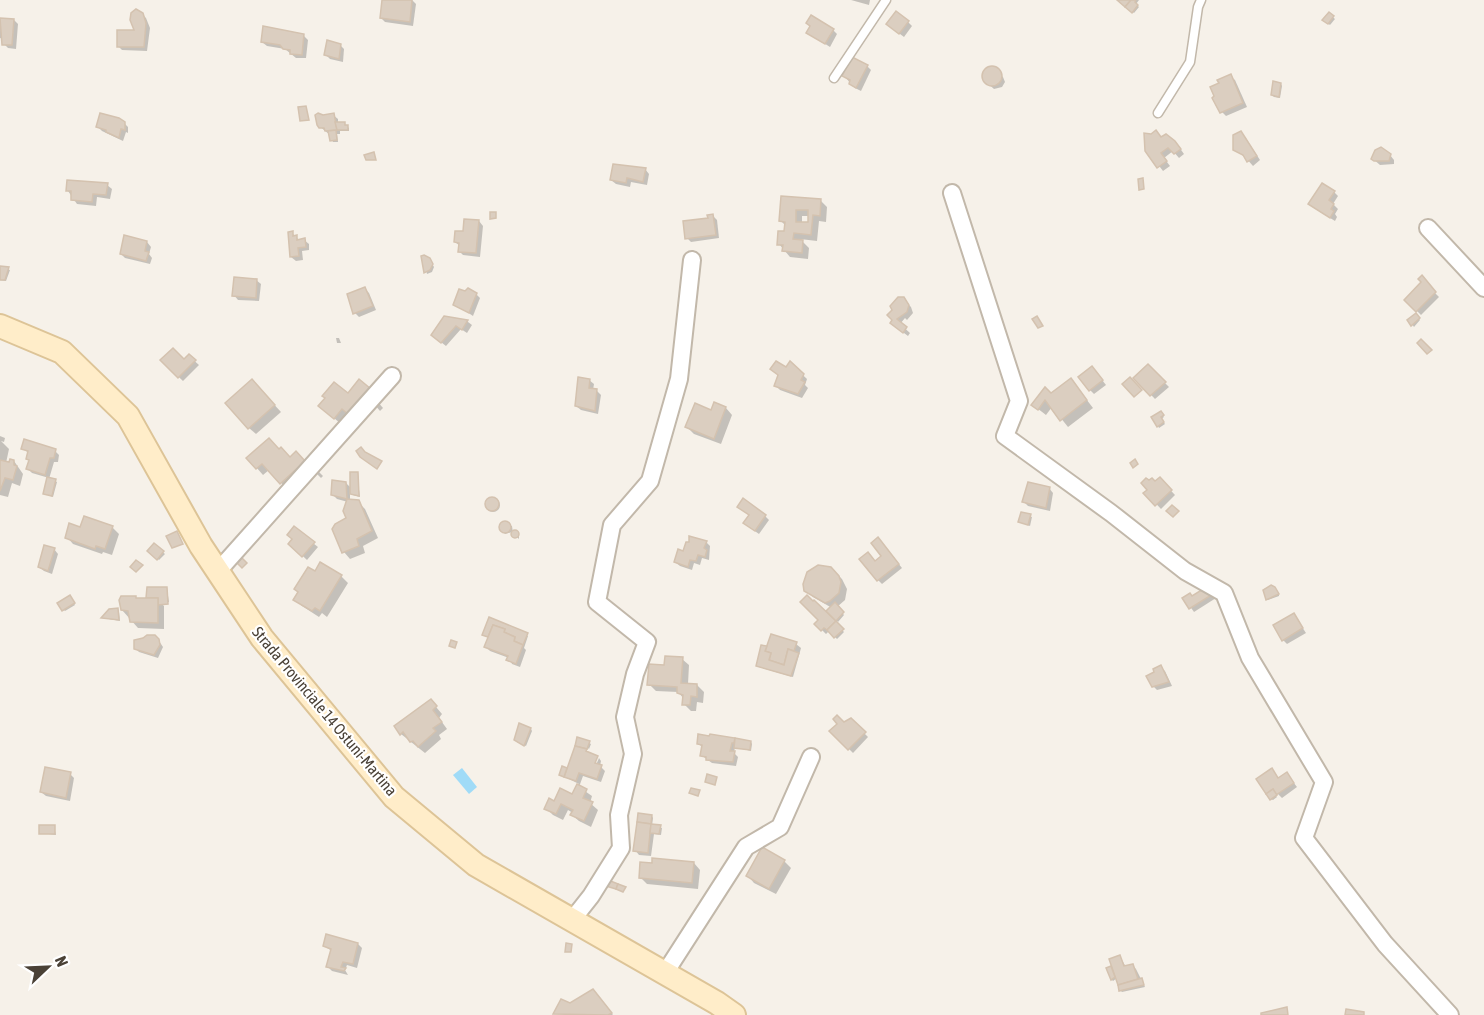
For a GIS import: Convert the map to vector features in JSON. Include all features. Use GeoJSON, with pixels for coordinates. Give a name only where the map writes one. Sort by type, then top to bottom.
{"type":"FeatureCollection","features":[{"type":"Feature","properties":{"kind":"main road","name":"Strada Provinciale 14 Ostuni-Martina"},"geometry":{"type":"LineString","coordinates":[[0,326],[63,352],[128,416],[201,546],[262,638],[394,797],[476,866],[717,1003],[734,1015]]}},
{"type":"Feature","properties":{"kind":"street"},"geometry":{"type":"LineString","coordinates":[[952,193],[1019,401],[1005,436],[1111,513],[1185,571],[1224,593],[1250,658],[1324,782],[1304,838],[1385,944],[1450,1015]]}},
{"type":"Feature","properties":{"kind":"street"},"geometry":{"type":"LineString","coordinates":[[1428,228],[1484,288]]}},
{"type":"Feature","properties":{"kind":"street"},"geometry":{"type":"LineString","coordinates":[[572,920],[591,896],[621,848],[619,815],[633,754],[625,717],[635,674],[647,642],[597,602],[612,525],[650,481],[679,380],[692,260]]}},
{"type":"Feature","properties":{"kind":"street"},"geometry":{"type":"LineString","coordinates":[[218,571],[392,376]]}},
{"type":"Feature","properties":{"kind":"street"},"geometry":{"type":"LineString","coordinates":[[665,973],[746,847],[780,827],[811,757]]}},
{"type":"Feature","properties":{"kind":"lane"},"geometry":{"type":"LineString","coordinates":[[834,78],[886,0]]}},
{"type":"Feature","properties":{"kind":"lane"},"geometry":{"type":"LineString","coordinates":[[1158,113],[1190,62],[1201,0]]}},
{"type":"Feature","properties":{"kind":"water"},"geometry":{"type":"Polygon","coordinates":[[[462,768],[477,787],[469,794],[453,775],[462,768]]]}},
{"type":"Feature","properties":{"kind":"building"},"geometry":{"type":"Polygon","coordinates":[[[382,0],[412,0],[410,22],[380,18],[382,0]]]}},
{"type":"Feature","properties":{"kind":"building"},"geometry":{"type":"Polygon","coordinates":[[[1117,0],[1131,0],[1125,7],[1117,0]]]}},
{"type":"Feature","properties":{"kind":"building"},"geometry":{"type":"Polygon","coordinates":[[[1131,0],[1136,0],[1138,5],[1132,13],[1125,7],[1131,0]]]}},
{"type":"Feature","properties":{"kind":"building"},"geometry":{"type":"Polygon","coordinates":[[[136,9],[143,13],[146,23],[144,47],[117,47],[117,30],[134,30],[130,20],[131,13],[136,9]]]}},
{"type":"Feature","properties":{"kind":"building"},"geometry":{"type":"Polygon","coordinates":[[[896,11],[909,21],[899,34],[886,24],[896,11]]]}},
{"type":"Feature","properties":{"kind":"building"},"geometry":{"type":"Polygon","coordinates":[[[1329,12],[1334,16],[1328,24],[1322,20],[1329,12]]]}},
{"type":"Feature","properties":{"kind":"building"},"geometry":{"type":"Polygon","coordinates":[[[811,15],[834,29],[825,44],[806,33],[810,26],[806,23],[811,15]]]}},
{"type":"Feature","properties":{"kind":"building"},"geometry":{"type":"Polygon","coordinates":[[[0,18],[14,19],[12,45],[2,45],[0,18]]]}},
{"type":"Feature","properties":{"kind":"building"},"geometry":{"type":"Polygon","coordinates":[[[263,26],[304,34],[302,55],[290,54],[290,50],[283,49],[280,45],[261,42],[263,26]]]}},
{"type":"Feature","properties":{"kind":"building"},"geometry":{"type":"Polygon","coordinates":[[[327,40],[341,44],[339,59],[324,55],[327,40]]]}},
{"type":"Feature","properties":{"kind":"building"},"geometry":{"type":"Polygon","coordinates":[[[852,57],[868,65],[856,88],[849,84],[850,80],[842,76],[852,57]]]}},
{"type":"Feature","properties":{"kind":"building"},"geometry":{"type":"Polygon","coordinates":[[[992,66],[999,69],[1002,76],[999,83],[992,86],[985,83],[982,76],[985,69],[992,66]]]}},
{"type":"Feature","properties":{"kind":"building"},"geometry":{"type":"Polygon","coordinates":[[[1231,74],[1243,103],[1220,113],[1212,98],[1214,96],[1210,87],[1219,83],[1217,80],[1231,74]]]}},
{"type":"Feature","properties":{"kind":"building"},"geometry":{"type":"Polygon","coordinates":[[[1273,81],[1281,83],[1279,97],[1271,95],[1273,81]]]}},
{"type":"Feature","properties":{"kind":"building"},"geometry":{"type":"Polygon","coordinates":[[[306,106],[309,120],[300,121],[298,107],[306,106]]]}},
{"type":"Feature","properties":{"kind":"building"},"geometry":{"type":"Polygon","coordinates":[[[100,113],[125,122],[125,130],[121,129],[119,138],[96,127],[100,113]]]}},
{"type":"Feature","properties":{"kind":"building"},"geometry":{"type":"Polygon","coordinates":[[[318,113],[323,115],[334,113],[337,130],[325,131],[324,128],[319,128],[315,115],[318,113]]]}},
{"type":"Feature","properties":{"kind":"building"},"geometry":{"type":"Polygon","coordinates":[[[335,122],[345,122],[348,130],[337,130],[335,122]]]}},
{"type":"Feature","properties":{"kind":"building"},"geometry":{"type":"Polygon","coordinates":[[[336,130],[337,140],[330,141],[328,131],[336,130]]]}},
{"type":"Feature","properties":{"kind":"building"},"geometry":{"type":"Polygon","coordinates":[[[1156,130],[1161,137],[1166,134],[1181,149],[1174,154],[1168,148],[1161,153],[1167,161],[1157,168],[1145,151],[1144,133],[1151,134],[1156,130]]]}},
{"type":"Feature","properties":{"kind":"building"},"geometry":{"type":"Polygon","coordinates":[[[1241,131],[1257,156],[1247,162],[1243,155],[1233,150],[1233,135],[1241,131]]]}},
{"type":"Feature","properties":{"kind":"building"},"geometry":{"type":"Polygon","coordinates":[[[1381,147],[1391,154],[1389,161],[1371,159],[1375,150],[1381,147]]]}},
{"type":"Feature","properties":{"kind":"building"},"geometry":{"type":"Polygon","coordinates":[[[374,152],[376,160],[366,160],[364,155],[374,152]]]}},
{"type":"Feature","properties":{"kind":"building"},"geometry":{"type":"Polygon","coordinates":[[[613,164],[646,168],[643,182],[627,178],[626,183],[610,180],[613,164]]]}},
{"type":"Feature","properties":{"kind":"building"},"geometry":{"type":"Polygon","coordinates":[[[1143,178],[1144,189],[1139,190],[1138,179],[1143,178]]]}},
{"type":"Feature","properties":{"kind":"building"},"geometry":{"type":"Polygon","coordinates":[[[67,180],[108,183],[106,195],[93,194],[92,202],[71,200],[71,191],[66,191],[67,180]]]}},
{"type":"Feature","properties":{"kind":"building"},"geometry":{"type":"Polygon","coordinates":[[[1322,183],[1335,191],[1329,200],[1334,204],[1331,209],[1334,211],[1330,218],[1308,204],[1322,183]]]}},
{"type":"Feature","properties":{"kind":"building"},"geometry":{"type":"Polygon","coordinates":[[[781,196],[821,199],[820,216],[813,215],[811,235],[794,233],[793,239],[803,240],[802,253],[782,251],[783,245],[777,245],[778,231],[784,231],[785,222],[779,221],[781,196]],[[796,210],[796,222],[808,222],[808,210],[796,210]]]}},
{"type":"Feature","properties":{"kind":"building"},"geometry":{"type":"Polygon","coordinates":[[[490,212],[496,212],[496,218],[490,219],[490,212]]]}},
{"type":"Feature","properties":{"kind":"building"},"geometry":{"type":"Polygon","coordinates":[[[713,214],[716,235],[685,239],[683,221],[708,218],[707,215],[713,214]]]}},
{"type":"Feature","properties":{"kind":"building"},"geometry":{"type":"Polygon","coordinates":[[[464,219],[479,220],[476,253],[458,252],[459,243],[454,242],[455,231],[463,231],[464,219]]]}},
{"type":"Feature","properties":{"kind":"building"},"geometry":{"type":"Polygon","coordinates":[[[293,231],[293,236],[297,235],[297,240],[305,238],[306,247],[298,248],[299,256],[290,257],[288,232],[293,231]]]}},
{"type":"Feature","properties":{"kind":"building"},"geometry":{"type":"Polygon","coordinates":[[[124,235],[147,241],[145,251],[149,252],[146,261],[120,254],[124,235]]]}},
{"type":"Feature","properties":{"kind":"building"},"geometry":{"type":"Polygon","coordinates":[[[421,256],[430,258],[433,264],[430,270],[424,273],[421,256]]]}},
{"type":"Feature","properties":{"kind":"building"},"geometry":{"type":"Polygon","coordinates":[[[0,266],[9,267],[5,280],[0,280],[0,266]]]}},
{"type":"Feature","properties":{"kind":"building"},"geometry":{"type":"Polygon","coordinates":[[[1422,275],[1436,292],[1416,312],[1404,300],[1421,282],[1418,279],[1422,275]]]}},
{"type":"Feature","properties":{"kind":"building"},"geometry":{"type":"Polygon","coordinates":[[[234,277],[257,279],[256,298],[232,296],[234,277]]]}},
{"type":"Feature","properties":{"kind":"building"},"geometry":{"type":"Polygon","coordinates":[[[365,287],[373,306],[353,314],[347,294],[365,287]]]}},
{"type":"Feature","properties":{"kind":"building"},"geometry":{"type":"Polygon","coordinates":[[[468,288],[477,293],[469,313],[453,305],[459,289],[465,291],[468,288]]]}},
{"type":"Feature","properties":{"kind":"building"},"geometry":{"type":"Polygon","coordinates":[[[898,297],[904,297],[909,305],[907,312],[897,319],[907,327],[903,333],[890,323],[892,320],[887,315],[892,310],[890,306],[898,297]]]}},
{"type":"Feature","properties":{"kind":"building"},"geometry":{"type":"Polygon","coordinates":[[[1416,313],[1420,318],[1411,326],[1407,320],[1416,313]]]}},
{"type":"Feature","properties":{"kind":"building"},"geometry":{"type":"Polygon","coordinates":[[[444,316],[468,320],[462,330],[456,326],[441,343],[431,335],[444,316]]]}},
{"type":"Feature","properties":{"kind":"building"},"geometry":{"type":"Polygon","coordinates":[[[1037,316],[1043,326],[1038,328],[1032,319],[1037,316]]]}},
{"type":"Feature","properties":{"kind":"building"},"geometry":{"type":"Polygon","coordinates":[[[1421,339],[1432,350],[1427,354],[1417,343],[1421,339]]]}},
{"type":"Feature","properties":{"kind":"building"},"geometry":{"type":"Polygon","coordinates":[[[173,348],[184,359],[189,354],[196,360],[178,378],[160,360],[173,348]]]}},
{"type":"Feature","properties":{"kind":"building"},"geometry":{"type":"Polygon","coordinates":[[[776,361],[786,367],[790,361],[804,374],[801,380],[805,382],[798,394],[774,386],[778,375],[770,369],[776,361]]]}},
{"type":"Feature","properties":{"kind":"building"},"geometry":{"type":"Polygon","coordinates":[[[1148,364],[1166,382],[1150,396],[1133,378],[1148,364]]]}},
{"type":"Feature","properties":{"kind":"building"},"geometry":{"type":"Polygon","coordinates":[[[1092,366],[1103,380],[1089,391],[1078,377],[1092,366]]]}},
{"type":"Feature","properties":{"kind":"building"},"geometry":{"type":"Polygon","coordinates":[[[578,377],[590,379],[589,388],[597,389],[595,411],[575,406],[578,377]]]}},
{"type":"Feature","properties":{"kind":"building"},"geometry":{"type":"Polygon","coordinates":[[[1130,377],[1142,390],[1134,397],[1122,384],[1130,377]]]}},
{"type":"Feature","properties":{"kind":"building"},"geometry":{"type":"Polygon","coordinates":[[[1071,378],[1087,400],[1060,421],[1045,400],[1038,410],[1031,405],[1045,387],[1051,393],[1071,378]]]}},
{"type":"Feature","properties":{"kind":"building"},"geometry":{"type":"Polygon","coordinates":[[[252,379],[275,405],[248,429],[225,403],[252,379]]]}},
{"type":"Feature","properties":{"kind":"building"},"geometry":{"type":"Polygon","coordinates":[[[359,379],[371,389],[348,414],[342,409],[334,419],[318,406],[325,398],[322,396],[334,382],[348,393],[359,379]]]}},
{"type":"Feature","properties":{"kind":"building"},"geometry":{"type":"Polygon","coordinates":[[[714,402],[726,407],[714,439],[685,427],[695,403],[711,410],[714,402]]]}},
{"type":"Feature","properties":{"kind":"building"},"geometry":{"type":"Polygon","coordinates":[[[1161,411],[1164,415],[1161,417],[1164,422],[1157,427],[1151,417],[1161,411]]]}},
{"type":"Feature","properties":{"kind":"building"},"geometry":{"type":"Polygon","coordinates":[[[269,438],[290,457],[296,451],[305,461],[280,484],[262,464],[256,469],[246,458],[269,438]]]}},
{"type":"Feature","properties":{"kind":"building"},"geometry":{"type":"Polygon","coordinates":[[[24,439],[56,449],[54,458],[50,458],[45,475],[26,469],[29,460],[26,459],[28,451],[21,449],[24,439]]]}},
{"type":"Feature","properties":{"kind":"building"},"geometry":{"type":"Polygon","coordinates":[[[361,447],[365,452],[382,461],[377,469],[360,457],[356,451],[361,447]]]}},
{"type":"Feature","properties":{"kind":"building"},"geometry":{"type":"Polygon","coordinates":[[[10,459],[14,460],[14,465],[17,466],[13,480],[5,478],[0,491],[0,460],[9,462],[10,459]]]}},
{"type":"Feature","properties":{"kind":"building"},"geometry":{"type":"Polygon","coordinates":[[[1135,459],[1138,464],[1133,468],[1130,463],[1135,459]]]}},
{"type":"Feature","properties":{"kind":"building"},"geometry":{"type":"Polygon","coordinates":[[[350,472],[358,472],[359,496],[350,494],[350,472]]]}},
{"type":"Feature","properties":{"kind":"building"},"geometry":{"type":"Polygon","coordinates":[[[47,477],[56,479],[52,496],[43,494],[47,477]]]}},
{"type":"Feature","properties":{"kind":"building"},"geometry":{"type":"Polygon","coordinates":[[[1160,477],[1172,490],[1155,506],[1143,493],[1147,490],[1141,483],[1146,478],[1149,480],[1152,478],[1155,481],[1160,477]]]}},
{"type":"Feature","properties":{"kind":"building"},"geometry":{"type":"Polygon","coordinates":[[[332,480],[346,482],[347,499],[331,495],[332,480]]]}},
{"type":"Feature","properties":{"kind":"building"},"geometry":{"type":"Polygon","coordinates":[[[1028,482],[1050,487],[1046,508],[1022,502],[1028,482]]]}},
{"type":"Feature","properties":{"kind":"building"},"geometry":{"type":"Polygon","coordinates":[[[489,497],[495,497],[499,504],[495,511],[489,511],[485,507],[485,501],[489,497]]]}},
{"type":"Feature","properties":{"kind":"building"},"geometry":{"type":"Polygon","coordinates":[[[743,498],[766,515],[755,531],[743,523],[749,515],[737,507],[743,498]]]}},
{"type":"Feature","properties":{"kind":"building"},"geometry":{"type":"Polygon","coordinates":[[[347,499],[359,500],[372,531],[357,539],[359,546],[342,553],[332,529],[335,524],[346,518],[343,511],[347,499]]]}},
{"type":"Feature","properties":{"kind":"building"},"geometry":{"type":"Polygon","coordinates":[[[1172,505],[1179,511],[1173,517],[1166,511],[1172,505]]]}},
{"type":"Feature","properties":{"kind":"building"},"geometry":{"type":"Polygon","coordinates":[[[1021,512],[1031,514],[1028,525],[1018,522],[1021,512]]]}},
{"type":"Feature","properties":{"kind":"building"},"geometry":{"type":"Polygon","coordinates":[[[84,516],[113,526],[105,549],[96,546],[95,549],[65,538],[69,523],[80,527],[84,516]]]}},
{"type":"Feature","properties":{"kind":"building"},"geometry":{"type":"Polygon","coordinates":[[[507,521],[510,522],[510,532],[503,533],[500,532],[499,525],[500,522],[507,521]]]}},
{"type":"Feature","properties":{"kind":"building"},"geometry":{"type":"Polygon","coordinates":[[[294,526],[315,542],[302,557],[288,544],[292,539],[287,535],[294,526]]]}},
{"type":"Feature","properties":{"kind":"building"},"geometry":{"type":"Polygon","coordinates":[[[515,530],[519,534],[515,538],[511,534],[515,530]]]}},
{"type":"Feature","properties":{"kind":"building"},"geometry":{"type":"Polygon","coordinates":[[[177,531],[183,544],[172,548],[166,536],[177,531]]]}},
{"type":"Feature","properties":{"kind":"building"},"geometry":{"type":"Polygon","coordinates":[[[689,536],[707,541],[704,548],[707,550],[705,557],[698,555],[696,561],[690,560],[688,567],[674,562],[678,549],[683,551],[686,542],[689,542],[689,536]]]}},
{"type":"Feature","properties":{"kind":"building"},"geometry":{"type":"Polygon","coordinates":[[[878,537],[899,564],[877,581],[859,559],[868,552],[875,561],[881,556],[871,543],[878,537]]]}},
{"type":"Feature","properties":{"kind":"building"},"geometry":{"type":"Polygon","coordinates":[[[154,543],[164,551],[157,560],[147,551],[154,543]]]}},
{"type":"Feature","properties":{"kind":"building"},"geometry":{"type":"Polygon","coordinates":[[[44,545],[55,548],[48,571],[38,567],[44,545]]]}},
{"type":"Feature","properties":{"kind":"building"},"geometry":{"type":"Polygon","coordinates":[[[241,557],[247,563],[242,568],[236,562],[241,557]]]}},
{"type":"Feature","properties":{"kind":"building"},"geometry":{"type":"Polygon","coordinates":[[[136,560],[143,565],[136,572],[130,567],[136,560]]]}},
{"type":"Feature","properties":{"kind":"building"},"geometry":{"type":"Polygon","coordinates":[[[320,562],[342,575],[320,611],[315,608],[312,611],[293,600],[298,592],[294,589],[308,567],[315,571],[320,562]]]}},
{"type":"Feature","properties":{"kind":"building"},"geometry":{"type":"Polygon","coordinates":[[[818,565],[831,567],[841,582],[839,593],[825,603],[804,591],[803,584],[807,572],[818,565]]]}},
{"type":"Feature","properties":{"kind":"building"},"geometry":{"type":"Polygon","coordinates":[[[1271,585],[1279,594],[1266,600],[1263,590],[1271,585]]]}},
{"type":"Feature","properties":{"kind":"building"},"geometry":{"type":"Polygon","coordinates":[[[1208,586],[1213,594],[1189,609],[1182,598],[1190,593],[1192,596],[1208,586]]]}},
{"type":"Feature","properties":{"kind":"building"},"geometry":{"type":"Polygon","coordinates":[[[147,587],[167,587],[168,604],[158,605],[158,598],[146,598],[147,587]]]}},
{"type":"Feature","properties":{"kind":"building"},"geometry":{"type":"Polygon","coordinates":[[[70,595],[75,603],[62,611],[57,603],[70,595]]]}},
{"type":"Feature","properties":{"kind":"building"},"geometry":{"type":"Polygon","coordinates":[[[807,595],[836,621],[827,630],[824,628],[821,631],[814,624],[818,620],[800,602],[807,595]]]}},
{"type":"Feature","properties":{"kind":"building"},"geometry":{"type":"Polygon","coordinates":[[[121,596],[158,598],[158,623],[130,622],[128,611],[121,610],[119,600],[121,596]]]}},
{"type":"Feature","properties":{"kind":"building"},"geometry":{"type":"Polygon","coordinates":[[[835,602],[844,612],[836,621],[826,611],[835,602]]]}},
{"type":"Feature","properties":{"kind":"building"},"geometry":{"type":"Polygon","coordinates":[[[118,608],[119,620],[101,618],[109,609],[118,608]]]}},
{"type":"Feature","properties":{"kind":"building"},"geometry":{"type":"Polygon","coordinates":[[[1294,613],[1303,628],[1282,641],[1273,625],[1294,613]]]}},
{"type":"Feature","properties":{"kind":"building"},"geometry":{"type":"Polygon","coordinates":[[[489,617],[528,633],[523,645],[514,641],[515,637],[504,632],[505,629],[493,625],[488,637],[482,635],[489,617]]]}},
{"type":"Feature","properties":{"kind":"building"},"geometry":{"type":"Polygon","coordinates":[[[836,621],[844,629],[834,638],[827,630],[836,621]]]}},
{"type":"Feature","properties":{"kind":"building"},"geometry":{"type":"Polygon","coordinates":[[[493,625],[505,629],[504,632],[515,637],[514,641],[523,645],[516,664],[506,660],[508,656],[484,647],[493,625]]]}},
{"type":"Feature","properties":{"kind":"building"},"geometry":{"type":"Polygon","coordinates":[[[771,634],[797,642],[794,651],[788,649],[784,665],[769,660],[771,653],[765,651],[771,634]]]}},
{"type":"Feature","properties":{"kind":"building"},"geometry":{"type":"Polygon","coordinates":[[[147,635],[155,635],[159,639],[160,645],[154,655],[134,649],[134,640],[147,635]]]}},
{"type":"Feature","properties":{"kind":"building"},"geometry":{"type":"Polygon","coordinates":[[[451,640],[457,642],[455,648],[449,646],[451,640]]]}},
{"type":"Feature","properties":{"kind":"building"},"geometry":{"type":"Polygon","coordinates":[[[761,645],[767,646],[765,651],[771,653],[769,660],[784,665],[788,649],[799,653],[791,676],[756,666],[761,645]]]}},
{"type":"Feature","properties":{"kind":"building"},"geometry":{"type":"Polygon","coordinates":[[[665,656],[683,657],[681,683],[697,684],[697,697],[691,696],[690,705],[682,705],[683,695],[677,693],[677,687],[647,685],[649,664],[664,665],[665,656]]]}},
{"type":"Feature","properties":{"kind":"building"},"geometry":{"type":"Polygon","coordinates":[[[1161,665],[1169,682],[1152,687],[1146,676],[1161,665]]]}},
{"type":"Feature","properties":{"kind":"building"},"geometry":{"type":"Polygon","coordinates":[[[431,699],[437,706],[433,710],[442,722],[433,728],[436,731],[418,747],[413,741],[410,742],[403,732],[400,735],[394,726],[431,699]]]}},
{"type":"Feature","properties":{"kind":"building"},"geometry":{"type":"Polygon","coordinates":[[[837,715],[844,722],[851,718],[866,732],[848,750],[829,731],[837,724],[833,719],[837,715]]]}},
{"type":"Feature","properties":{"kind":"building"},"geometry":{"type":"Polygon","coordinates":[[[519,723],[531,728],[524,746],[514,740],[519,723]]]}},
{"type":"Feature","properties":{"kind":"building"},"geometry":{"type":"Polygon","coordinates":[[[698,734],[735,738],[730,751],[735,751],[733,762],[706,760],[706,757],[700,756],[702,745],[697,744],[698,734]]]}},
{"type":"Feature","properties":{"kind":"building"},"geometry":{"type":"Polygon","coordinates":[[[577,737],[590,741],[587,749],[575,746],[577,737]]]}},
{"type":"Feature","properties":{"kind":"building"},"geometry":{"type":"Polygon","coordinates":[[[735,738],[751,741],[750,750],[734,748],[735,738]]]}},
{"type":"Feature","properties":{"kind":"building"},"geometry":{"type":"Polygon","coordinates":[[[575,746],[587,749],[586,751],[598,756],[595,763],[602,765],[597,779],[579,773],[576,781],[564,777],[575,746]]]}},
{"type":"Feature","properties":{"kind":"building"},"geometry":{"type":"Polygon","coordinates":[[[562,766],[567,768],[564,777],[559,775],[562,766]]]}},
{"type":"Feature","properties":{"kind":"building"},"geometry":{"type":"Polygon","coordinates":[[[45,767],[71,772],[66,798],[40,792],[45,767]]]}},
{"type":"Feature","properties":{"kind":"building"},"geometry":{"type":"Polygon","coordinates":[[[1272,768],[1278,778],[1287,772],[1294,783],[1276,795],[1273,789],[1266,794],[1256,779],[1272,768]]]}},
{"type":"Feature","properties":{"kind":"building"},"geometry":{"type":"Polygon","coordinates":[[[707,774],[717,777],[715,785],[705,782],[707,774]]]}},
{"type":"Feature","properties":{"kind":"building"},"geometry":{"type":"Polygon","coordinates":[[[577,784],[587,789],[583,798],[593,802],[584,821],[570,815],[573,810],[561,804],[556,814],[544,809],[549,798],[554,801],[560,788],[572,794],[577,784]]]}},
{"type":"Feature","properties":{"kind":"building"},"geometry":{"type":"Polygon","coordinates":[[[691,788],[700,790],[698,796],[689,793],[691,788]]]}},
{"type":"Feature","properties":{"kind":"building"},"geometry":{"type":"Polygon","coordinates":[[[1273,789],[1277,795],[1270,800],[1266,794],[1273,789]]]}},
{"type":"Feature","properties":{"kind":"building"},"geometry":{"type":"Polygon","coordinates":[[[638,813],[652,815],[651,824],[637,822],[638,813]]]}},
{"type":"Feature","properties":{"kind":"building"},"geometry":{"type":"Polygon","coordinates":[[[637,822],[651,824],[648,853],[633,851],[637,822]]]}},
{"type":"Feature","properties":{"kind":"building"},"geometry":{"type":"Polygon","coordinates":[[[651,824],[661,825],[659,834],[650,833],[651,824]]]}},
{"type":"Feature","properties":{"kind":"building"},"geometry":{"type":"Polygon","coordinates":[[[39,825],[55,825],[55,834],[39,834],[39,825]]]}},
{"type":"Feature","properties":{"kind":"building"},"geometry":{"type":"Polygon","coordinates":[[[762,847],[785,860],[769,889],[746,876],[762,847]]]}},
{"type":"Feature","properties":{"kind":"building"},"geometry":{"type":"Polygon","coordinates":[[[652,858],[694,862],[692,883],[639,878],[640,862],[652,863],[652,858]]]}},
{"type":"Feature","properties":{"kind":"building"},"geometry":{"type":"Polygon","coordinates":[[[608,880],[618,884],[616,889],[606,886],[608,880]]]}},
{"type":"Feature","properties":{"kind":"building"},"geometry":{"type":"Polygon","coordinates":[[[618,884],[626,887],[623,892],[616,889],[618,884]]]}},
{"type":"Feature","properties":{"kind":"building"},"geometry":{"type":"Polygon","coordinates":[[[326,934],[358,943],[353,964],[343,962],[341,967],[346,968],[344,971],[326,967],[331,949],[323,946],[326,934]]]}},
{"type":"Feature","properties":{"kind":"building"},"geometry":{"type":"Polygon","coordinates":[[[566,943],[572,944],[571,952],[565,952],[566,943]]]}},
{"type":"Feature","properties":{"kind":"building"},"geometry":{"type":"Polygon","coordinates":[[[1120,955],[1124,966],[1133,964],[1138,979],[1118,985],[1109,959],[1120,955]]]}},
{"type":"Feature","properties":{"kind":"building"},"geometry":{"type":"Polygon","coordinates":[[[1111,966],[1115,977],[1111,980],[1106,968],[1111,966]]]}},
{"type":"Feature","properties":{"kind":"building"},"geometry":{"type":"Polygon","coordinates":[[[1142,978],[1144,985],[1119,991],[1118,985],[1142,978]]]}},
{"type":"Feature","properties":{"kind":"building"},"geometry":{"type":"Polygon","coordinates":[[[593,989],[612,1013],[608,1015],[553,1014],[561,999],[570,1003],[593,989]]]}},
{"type":"Feature","properties":{"kind":"building"},"geometry":{"type":"Polygon","coordinates":[[[1287,1007],[1288,1015],[1261,1015],[1261,1013],[1287,1007]]]}},
{"type":"Feature","properties":{"kind":"building"},"geometry":{"type":"Polygon","coordinates":[[[1346,1009],[1364,1012],[1364,1015],[1345,1015],[1346,1009]]]}}]}
